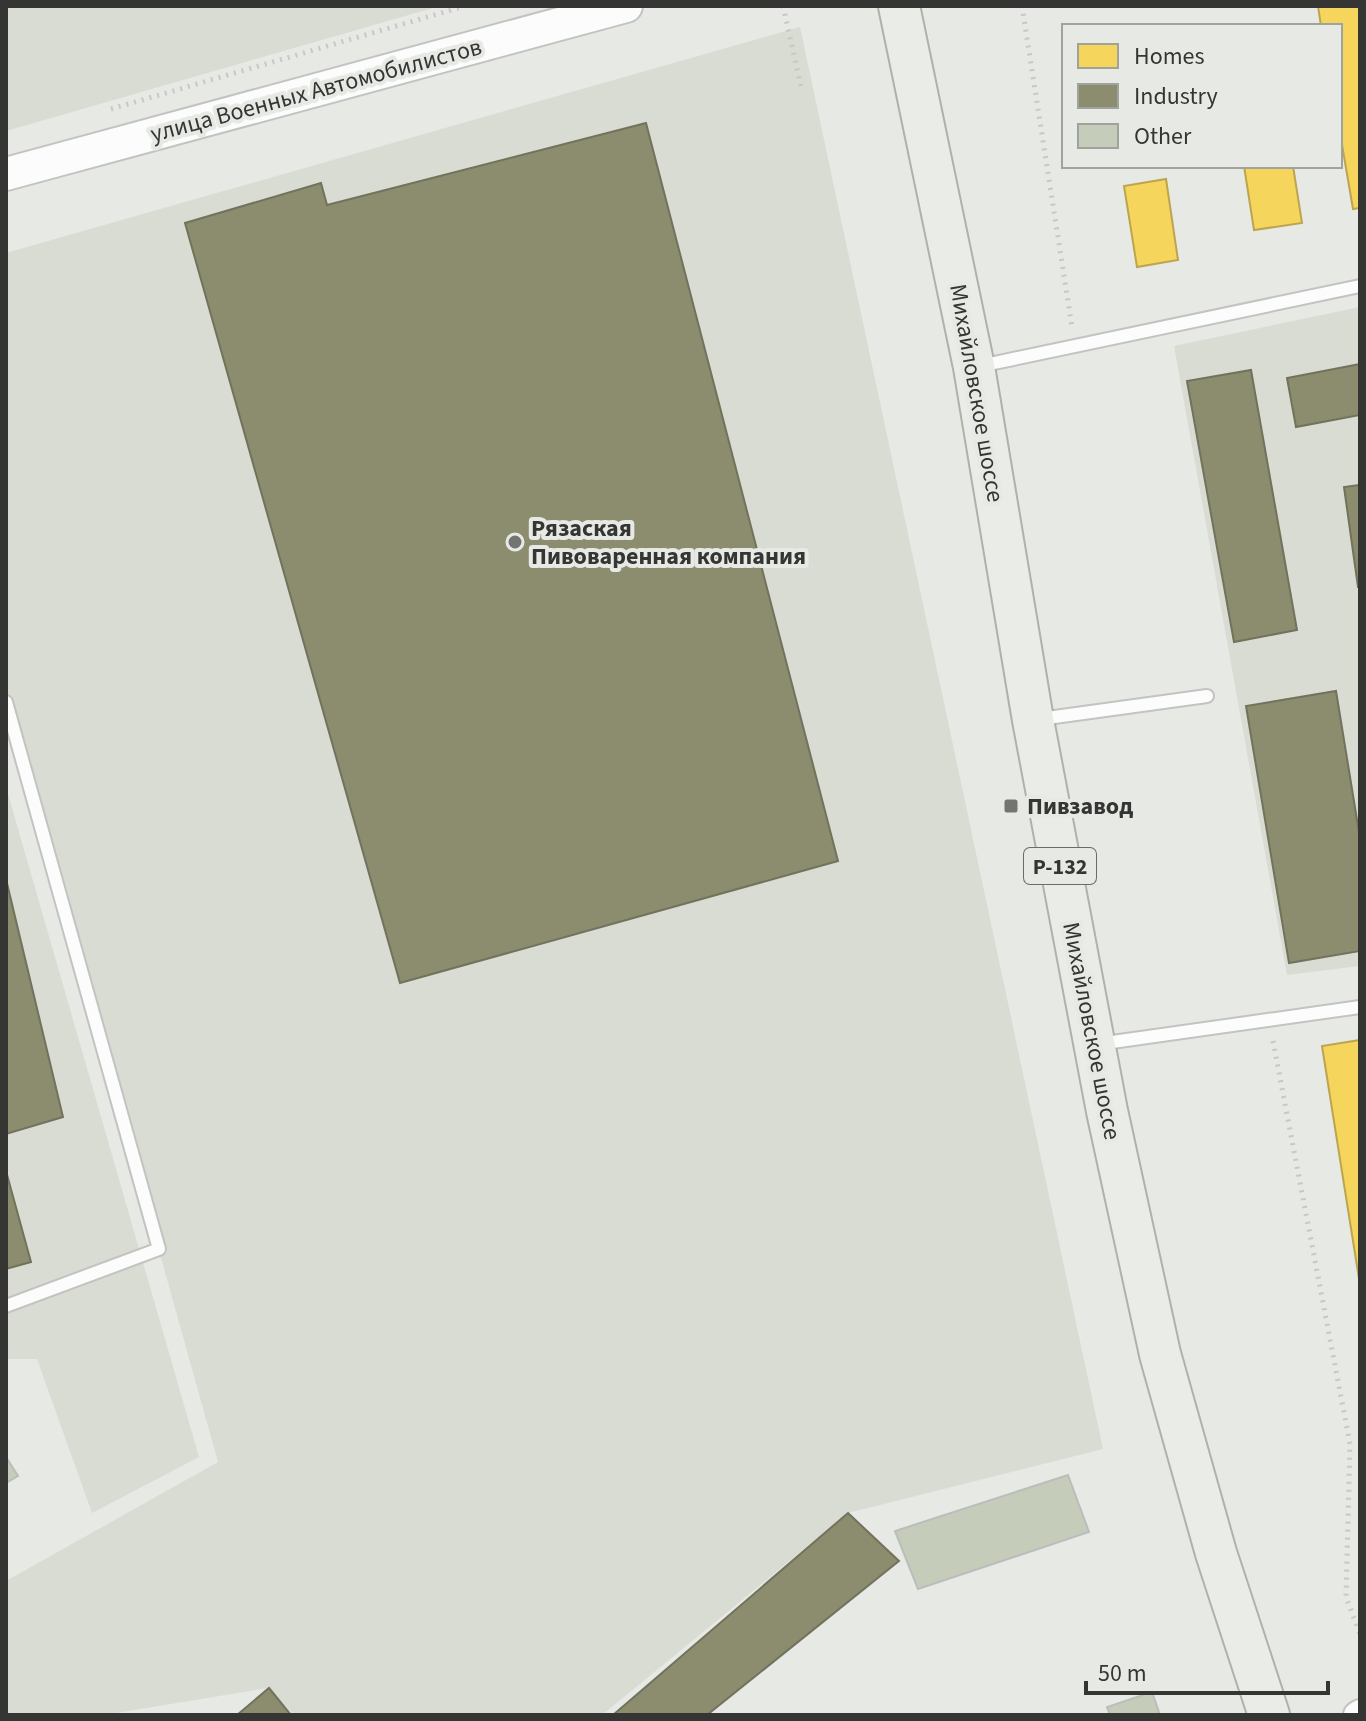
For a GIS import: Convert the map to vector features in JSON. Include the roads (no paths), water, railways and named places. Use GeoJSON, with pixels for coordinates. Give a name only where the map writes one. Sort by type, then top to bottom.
{"type":"FeatureCollection","features":[{"type":"Feature","properties":{"kind":"main road","name":"Михайловское шоссе"},"geometry":{"type":"LineString","coordinates":[[899,6],[974,367],[1033,720],[1093,1045],[1160,1354],[1216,1553],[1269,1715]]}},
{"type":"Feature","properties":{"kind":"street","name":"улица Военных Автомобилистов"},"geometry":{"type":"LineString","coordinates":[[6,174],[626,6]]}},
{"type":"Feature","properties":{"kind":"lane"},"geometry":{"type":"LineString","coordinates":[[974,367],[1360,286]]}},
{"type":"Feature","properties":{"kind":"lane"},"geometry":{"type":"LineString","coordinates":[[1033,720],[1207,696]]}},
{"type":"Feature","properties":{"kind":"lane"},"geometry":{"type":"LineString","coordinates":[[6,702],[159,1249],[6,1306]]}},
{"type":"Feature","properties":{"kind":"lane"},"geometry":{"type":"LineString","coordinates":[[1093,1045],[1360,1007]]}},
{"type":"Feature","properties":{"kind":"place","name":"Рязаская Пивоваренная компания"},"geometry":{"type":"Point","coordinates":[515,542]}},
{"type":"Feature","properties":{"kind":"place","name":"Пивзавод"},"geometry":{"type":"Point","coordinates":[1011,806]}}]}
